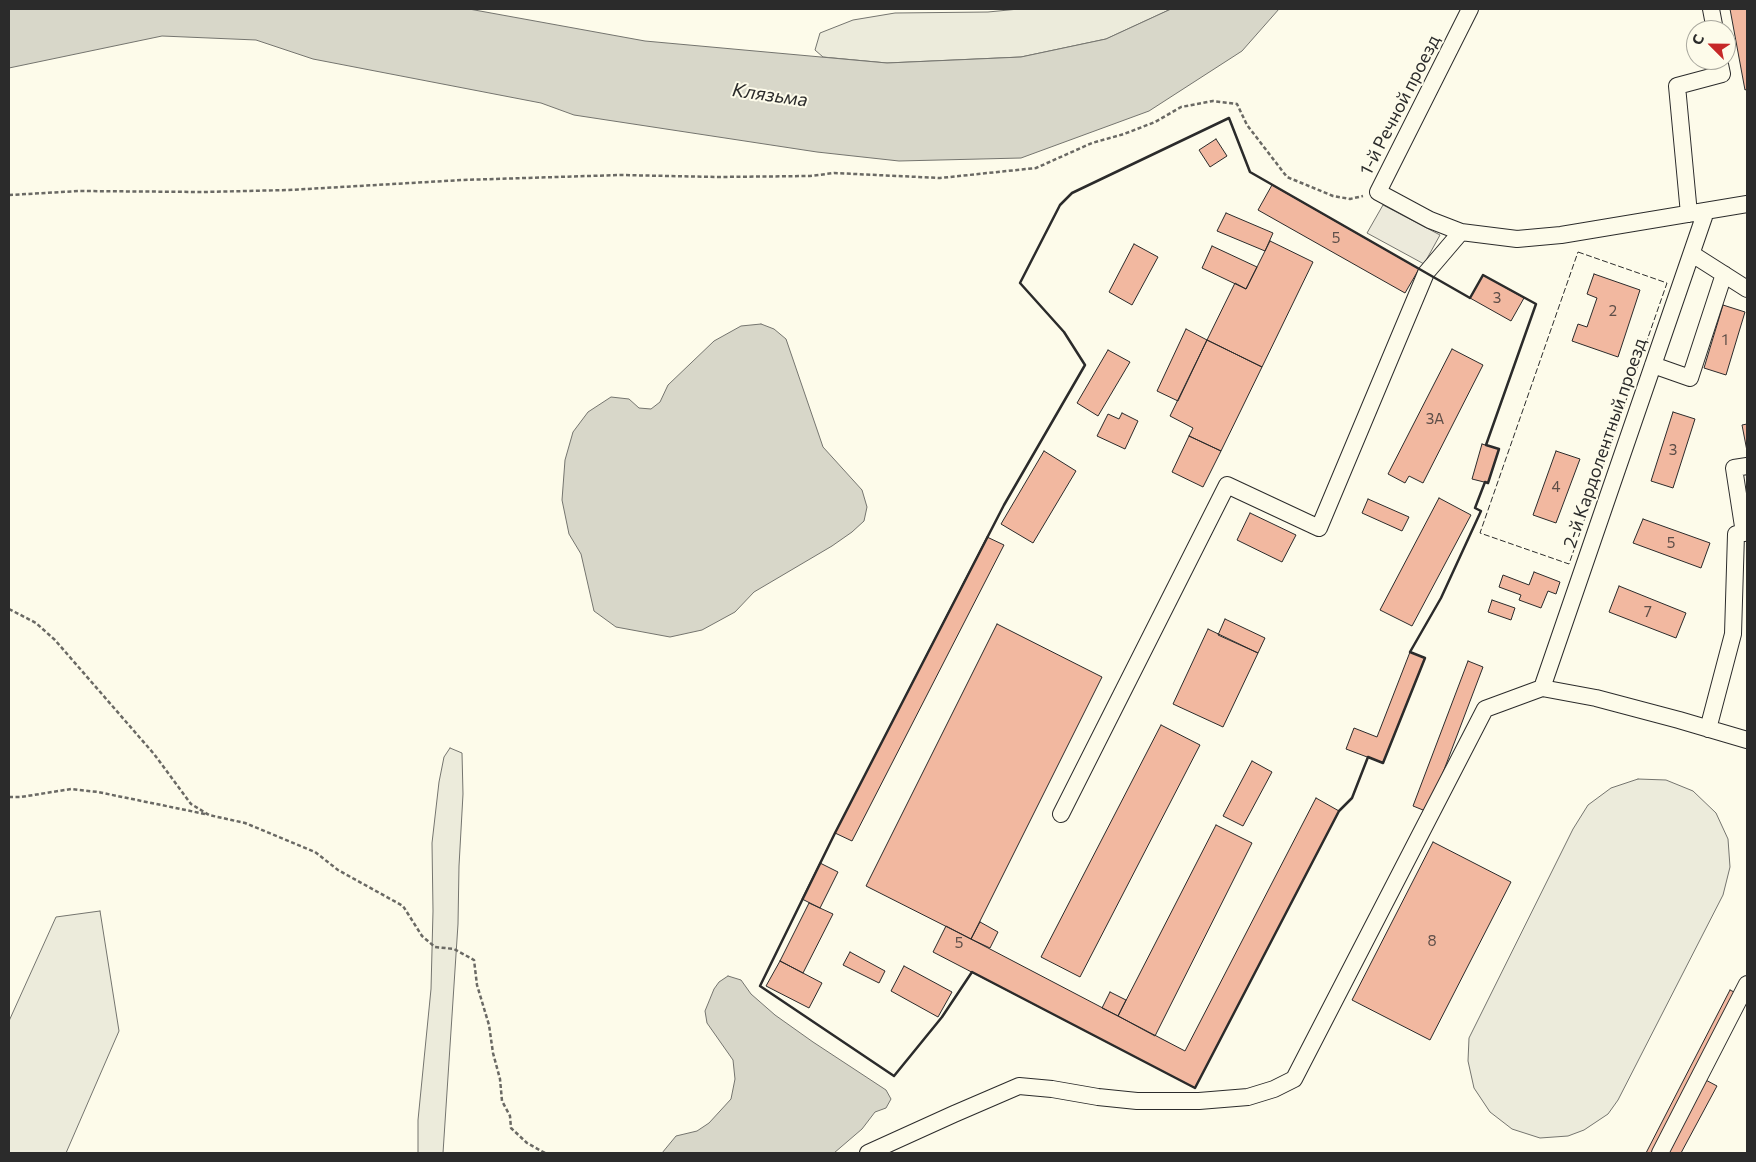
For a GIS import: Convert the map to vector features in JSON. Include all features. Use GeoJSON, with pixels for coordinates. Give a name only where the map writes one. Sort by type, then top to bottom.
{"type":"FeatureCollection","features":[{"type":"Feature","properties":{"kind":"street","name":"1-й Речной проезд"},"geometry":{"type":"LineString","coordinates":[[1378,192],[1470,9]]}},
{"type":"Feature","properties":{"kind":"street"},"geometry":{"type":"LineString","coordinates":[[1689,214],[1677,86],[1722,74],[1721,70]]}},
{"type":"Feature","properties":{"kind":"street"},"geometry":{"type":"LineString","coordinates":[[1378,192],[1430,220],[1461,232],[1517,239],[1561,235],[1747,204]]}},
{"type":"Feature","properties":{"kind":"street","name":"2-й Кардолентный проезд"},"geometry":{"type":"LineString","coordinates":[[1542,688],[1706,210]]}},
{"type":"Feature","properties":{"kind":"street"},"geometry":{"type":"LineString","coordinates":[[1061,814],[1227,485],[1319,528],[1426,273],[1461,232]]}},
{"type":"Feature","properties":{"kind":"street"},"geometry":{"type":"LineString","coordinates":[[1692,254],[1747,289]]}},
{"type":"Feature","properties":{"kind":"street"},"geometry":{"type":"LineString","coordinates":[[1653,365],[1690,378],[1724,274]]}},
{"type":"Feature","properties":{"kind":"street"},"geometry":{"type":"LineString","coordinates":[[1708,729],[1733,634],[1736,534],[1746,532],[1734,468],[1747,466]]}},
{"type":"Feature","properties":{"kind":"street"},"geometry":{"type":"LineString","coordinates":[[868,1153],[1019,1086],[1137,1101],[1199,1101],[1248,1097],[1274,1089],[1294,1079],[1485,709],[1542,688],[1596,698],[1747,740]]}},
{"type":"Feature","properties":{"kind":"street"},"geometry":{"type":"LineString","coordinates":[[1660,1153],[1747,984]]}},
{"type":"Feature","properties":{"kind":"path"},"geometry":{"type":"LineString","coordinates":[[9,195],[79,191],[203,192],[289,190],[462,180],[620,175],[718,177],[810,176],[834,173],[940,178],[1036,168],[1092,143],[1124,134],[1155,122],[1181,107],[1214,101],[1237,104],[1247,125],[1287,176],[1333,196],[1350,200],[1378,192]]}},
{"type":"Feature","properties":{"kind":"path"},"geometry":{"type":"LineString","coordinates":[[9,609],[36,623],[55,640],[154,754],[191,804],[209,815]]}},
{"type":"Feature","properties":{"kind":"path"},"geometry":{"type":"LineString","coordinates":[[9,797],[21,797],[71,789],[106,794],[245,823],[315,852],[338,870],[403,906],[422,936],[436,947],[454,949],[474,960],[477,984],[489,1024],[493,1053],[500,1079],[502,1101],[510,1116],[511,1128],[526,1143],[545,1153]]}},
{"type":"Feature","properties":{"kind":"shaded area"},"geometry":{"type":"Polygon","coordinates":[[[1019,9],[1171,9],[1106,39],[1021,57],[887,63],[823,57],[815,50],[820,33],[853,20],[895,13],[988,12],[1019,9]]]}},
{"type":"Feature","properties":{"kind":"shaded area"},"geometry":{"type":"Polygon","coordinates":[[[1383,205],[1440,235],[1424,264],[1367,233],[1383,205]]]}},
{"type":"Feature","properties":{"kind":"shaded area"},"geometry":{"type":"Polygon","coordinates":[[[450,748],[462,753],[463,794],[458,924],[443,1153],[418,1153],[418,1120],[431,989],[432,843],[439,782],[444,757],[450,748]]]}},
{"type":"Feature","properties":{"kind":"shaded area"},"geometry":{"type":"Polygon","coordinates":[[[1638,779],[1666,780],[1693,791],[1716,813],[1728,839],[1730,867],[1723,895],[1618,1100],[1608,1114],[1584,1130],[1568,1136],[1540,1138],[1512,1129],[1490,1112],[1474,1088],[1468,1061],[1469,1038],[1573,829],[1588,805],[1611,788],[1638,779]]]}},
{"type":"Feature","properties":{"kind":"shaded area"},"geometry":{"type":"Polygon","coordinates":[[[100,911],[119,1031],[66,1153],[9,1153],[9,1021],[56,917],[100,911]]]}},
{"type":"Feature","properties":{"kind":"water","name":"Клязьма"},"geometry":{"type":"Polygon","coordinates":[[[9,9],[469,9],[645,41],[887,63],[1021,57],[1106,39],[1171,9],[1279,9],[1242,51],[1149,111],[1021,158],[899,161],[817,152],[574,115],[541,103],[313,59],[256,40],[162,36],[9,68],[9,9]]]}},
{"type":"Feature","properties":{"kind":"water"},"geometry":{"type":"Polygon","coordinates":[[[761,324],[774,329],[786,339],[823,447],[862,490],[867,507],[864,521],[832,546],[754,592],[735,612],[702,630],[670,637],[616,627],[594,611],[581,554],[569,534],[562,500],[565,460],[573,432],[588,412],[611,397],[629,399],[639,408],[651,409],[660,402],[668,385],[714,341],[741,326],[761,324]]]}},
{"type":"Feature","properties":{"kind":"water"},"geometry":{"type":"Polygon","coordinates":[[[728,976],[741,980],[751,994],[775,1015],[886,1090],[891,1099],[886,1108],[875,1112],[862,1129],[834,1153],[662,1153],[676,1136],[697,1131],[709,1123],[731,1099],[735,1079],[733,1060],[707,1023],[705,1011],[714,989],[719,982],[728,976]]]}},
{"type":"Feature","properties":{"kind":"building"},"geometry":{"type":"Polygon","coordinates":[[[1730,9],[1747,9],[1747,89],[1745,90],[1736,41],[1736,20],[1732,20],[1730,9]]]}},
{"type":"Feature","properties":{"kind":"building"},"geometry":{"type":"Polygon","coordinates":[[[1216,139],[1227,156],[1210,167],[1199,150],[1216,139]]]}},
{"type":"Feature","properties":{"kind":"building"},"geometry":{"type":"Polygon","coordinates":[[[1272,185],[1419,269],[1405,293],[1258,210],[1272,185]]]}},
{"type":"Feature","properties":{"kind":"building"},"geometry":{"type":"Polygon","coordinates":[[[1226,213],[1273,233],[1265,251],[1217,231],[1226,213]]]}},
{"type":"Feature","properties":{"kind":"building"},"geometry":{"type":"Polygon","coordinates":[[[1270,241],[1313,262],[1262,367],[1207,340],[1235,283],[1246,289],[1270,241]]]}},
{"type":"Feature","properties":{"kind":"building"},"geometry":{"type":"Polygon","coordinates":[[[1134,244],[1158,257],[1132,305],[1109,292],[1134,244]]]}},
{"type":"Feature","properties":{"kind":"building"},"geometry":{"type":"Polygon","coordinates":[[[1212,246],[1257,267],[1246,289],[1202,268],[1212,246]]]}},
{"type":"Feature","properties":{"kind":"building"},"geometry":{"type":"Polygon","coordinates":[[[1594,274],[1640,290],[1618,357],[1572,341],[1578,324],[1587,327],[1597,298],[1587,294],[1594,274]]]}},
{"type":"Feature","properties":{"kind":"building"},"geometry":{"type":"Polygon","coordinates":[[[1483,275],[1524,298],[1511,321],[1470,298],[1483,275]]]}},
{"type":"Feature","properties":{"kind":"building"},"geometry":{"type":"Polygon","coordinates":[[[1723,305],[1745,312],[1726,375],[1704,368],[1723,305]]]}},
{"type":"Feature","properties":{"kind":"building"},"geometry":{"type":"Polygon","coordinates":[[[1186,329],[1207,340],[1178,401],[1157,391],[1186,329]]]}},
{"type":"Feature","properties":{"kind":"building"},"geometry":{"type":"Polygon","coordinates":[[[1207,340],[1262,367],[1221,451],[1189,436],[1193,428],[1170,416],[1207,340]]]}},
{"type":"Feature","properties":{"kind":"building"},"geometry":{"type":"Polygon","coordinates":[[[1452,349],[1483,365],[1423,483],[1409,476],[1405,483],[1388,474],[1452,349]]]}},
{"type":"Feature","properties":{"kind":"building"},"geometry":{"type":"Polygon","coordinates":[[[1108,350],[1130,362],[1098,416],[1077,403],[1108,350]]]}},
{"type":"Feature","properties":{"kind":"building"},"geometry":{"type":"Polygon","coordinates":[[[1673,412],[1695,419],[1673,488],[1651,481],[1673,412]]]}},
{"type":"Feature","properties":{"kind":"building"},"geometry":{"type":"Polygon","coordinates":[[[1122,413],[1138,421],[1125,449],[1097,436],[1108,414],[1119,419],[1122,413]]]}},
{"type":"Feature","properties":{"kind":"building"},"geometry":{"type":"Polygon","coordinates":[[[1747,424],[1747,451],[1742,425],[1747,424]]]}},
{"type":"Feature","properties":{"kind":"building"},"geometry":{"type":"Polygon","coordinates":[[[1189,436],[1221,451],[1203,487],[1172,472],[1189,436]]]}},
{"type":"Feature","properties":{"kind":"building"},"geometry":{"type":"Polygon","coordinates":[[[1482,444],[1499,449],[1488,483],[1472,479],[1482,444]]]}},
{"type":"Feature","properties":{"kind":"building"},"geometry":{"type":"Polygon","coordinates":[[[1044,451],[1076,471],[1033,543],[1001,524],[1044,451]]]}},
{"type":"Feature","properties":{"kind":"building"},"geometry":{"type":"Polygon","coordinates":[[[1556,451],[1580,459],[1556,523],[1533,515],[1556,451]]]}},
{"type":"Feature","properties":{"kind":"building"},"geometry":{"type":"Polygon","coordinates":[[[1439,498],[1471,515],[1412,626],[1380,610],[1439,498]]]}},
{"type":"Feature","properties":{"kind":"building"},"geometry":{"type":"Polygon","coordinates":[[[1368,499],[1409,517],[1402,531],[1362,513],[1368,499]]]}},
{"type":"Feature","properties":{"kind":"building"},"geometry":{"type":"Polygon","coordinates":[[[1250,513],[1296,535],[1282,562],[1237,540],[1250,513]]]}},
{"type":"Feature","properties":{"kind":"building"},"geometry":{"type":"Polygon","coordinates":[[[1643,519],[1710,543],[1701,568],[1633,543],[1643,519]]]}},
{"type":"Feature","properties":{"kind":"building"},"geometry":{"type":"Polygon","coordinates":[[[987,537],[1004,545],[852,841],[835,833],[987,537]]]}},
{"type":"Feature","properties":{"kind":"building"},"geometry":{"type":"Polygon","coordinates":[[[1534,572],[1560,582],[1556,594],[1548,591],[1541,608],[1519,600],[1521,595],[1499,587],[1503,575],[1529,585],[1534,572]]]}},
{"type":"Feature","properties":{"kind":"building"},"geometry":{"type":"Polygon","coordinates":[[[1619,586],[1686,613],[1676,638],[1609,612],[1619,586]]]}},
{"type":"Feature","properties":{"kind":"building"},"geometry":{"type":"Polygon","coordinates":[[[1492,600],[1515,608],[1511,620],[1488,612],[1492,600]]]}},
{"type":"Feature","properties":{"kind":"building"},"geometry":{"type":"Polygon","coordinates":[[[1225,619],[1265,638],[1258,653],[1218,635],[1225,619]]]}},
{"type":"Feature","properties":{"kind":"building"},"geometry":{"type":"Polygon","coordinates":[[[997,624],[1102,677],[971,939],[866,886],[997,624]]]}},
{"type":"Feature","properties":{"kind":"building"},"geometry":{"type":"Polygon","coordinates":[[[1208,629],[1258,653],[1223,727],[1173,704],[1208,629]]]}},
{"type":"Feature","properties":{"kind":"building"},"geometry":{"type":"Polygon","coordinates":[[[1410,652],[1425,658],[1383,763],[1346,749],[1354,728],[1377,737],[1410,652]]]}},
{"type":"Feature","properties":{"kind":"building"},"geometry":{"type":"Polygon","coordinates":[[[1468,661],[1483,667],[1428,812],[1413,806],[1468,661]]]}},
{"type":"Feature","properties":{"kind":"building"},"geometry":{"type":"Polygon","coordinates":[[[1161,725],[1200,745],[1080,977],[1041,957],[1161,725]]]}},
{"type":"Feature","properties":{"kind":"building"},"geometry":{"type":"Polygon","coordinates":[[[1252,761],[1272,772],[1243,826],[1223,816],[1252,761]]]}},
{"type":"Feature","properties":{"kind":"building"},"geometry":{"type":"Polygon","coordinates":[[[1316,798],[1339,811],[1195,1088],[933,952],[946,926],[1185,1051],[1316,798]]]}},
{"type":"Feature","properties":{"kind":"building"},"geometry":{"type":"Polygon","coordinates":[[[1216,825],[1252,843],[1155,1036],[1118,1016],[1216,825]]]}},
{"type":"Feature","properties":{"kind":"building"},"geometry":{"type":"Polygon","coordinates":[[[1433,842],[1511,882],[1430,1040],[1352,1000],[1433,842]]]}},
{"type":"Feature","properties":{"kind":"building"},"geometry":{"type":"Polygon","coordinates":[[[820,863],[838,872],[820,908],[802,899],[820,863]]]}},
{"type":"Feature","properties":{"kind":"building"},"geometry":{"type":"Polygon","coordinates":[[[809,903],[833,914],[803,973],[780,961],[809,903]]]}},
{"type":"Feature","properties":{"kind":"building"},"geometry":{"type":"Polygon","coordinates":[[[980,922],[998,932],[990,948],[971,939],[980,922]]]}},
{"type":"Feature","properties":{"kind":"building"},"geometry":{"type":"Polygon","coordinates":[[[850,952],[885,971],[879,983],[843,965],[850,952]]]}},
{"type":"Feature","properties":{"kind":"building"},"geometry":{"type":"Polygon","coordinates":[[[780,961],[822,983],[809,1008],[766,986],[780,961]]]}},
{"type":"Feature","properties":{"kind":"building"},"geometry":{"type":"Polygon","coordinates":[[[904,966],[952,992],[938,1017],[891,991],[904,966]]]}},
{"type":"Feature","properties":{"kind":"building"},"geometry":{"type":"Polygon","coordinates":[[[1730,990],[1738,994],[1656,1153],[1646,1153],[1730,990]]]}},
{"type":"Feature","properties":{"kind":"building"},"geometry":{"type":"Polygon","coordinates":[[[1110,992],[1126,1000],[1118,1016],[1102,1008],[1110,992]]]}},
{"type":"Feature","properties":{"kind":"building"},"geometry":{"type":"Polygon","coordinates":[[[1702,1078],[1717,1086],[1681,1153],[1663,1153],[1702,1078]]]}},
{"type":"Feature","properties":{"kind":"fence"},"geometry":{"type":"LineString","coordinates":[[1578,252],[1667,283],[1569,564],[1480,533],[1578,252]]}},
{"type":"Feature","properties":{"kind":"wall"},"geometry":{"type":"LineString","coordinates":[[1229,118],[1250,172],[1470,298],[1483,275],[1536,304],[1486,445],[1499,449],[1488,483],[1485,482],[1475,508],[1481,511],[1441,598],[1410,652],[1425,658],[1383,763],[1368,757],[1352,798],[1339,811],[1195,1088],[972,972],[942,1017],[894,1076],[760,986],[835,833],[1004,505],[1085,365],[1064,332],[1020,283],[1060,205],[1072,193],[1229,118]]}}]}
